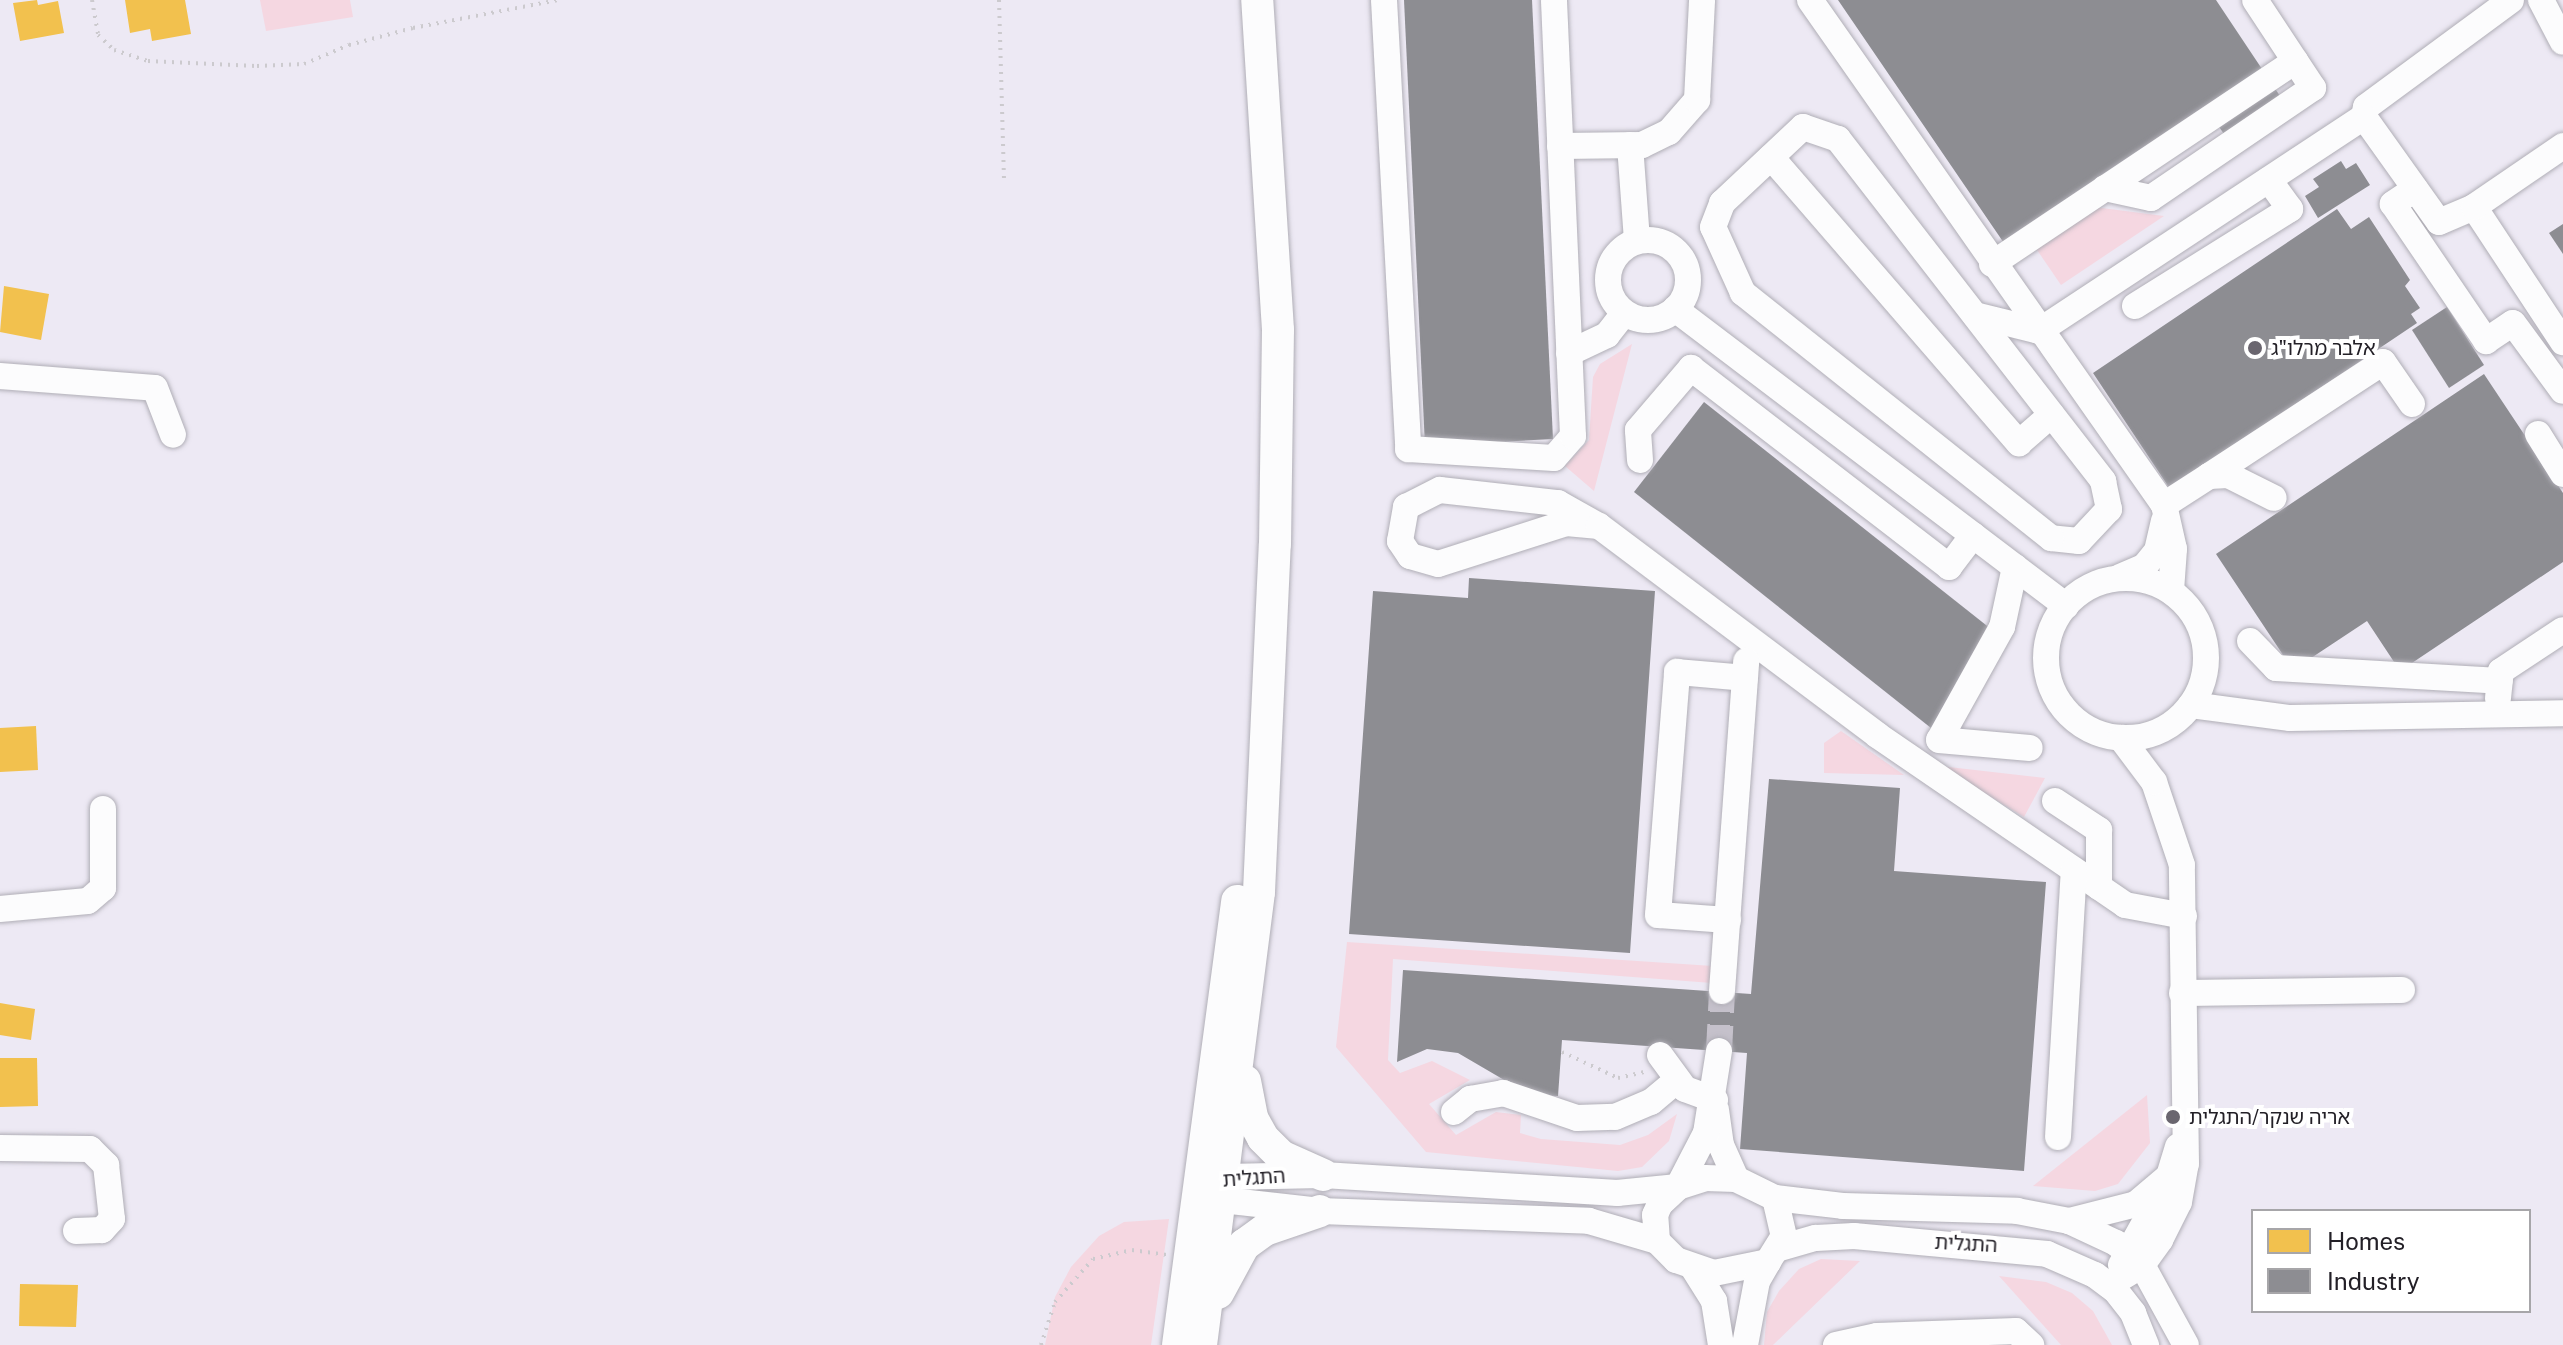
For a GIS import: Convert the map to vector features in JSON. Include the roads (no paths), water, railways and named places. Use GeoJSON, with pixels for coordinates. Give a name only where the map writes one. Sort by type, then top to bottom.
{"type":"FeatureCollection","features":[{"type":"Feature","properties":{"kind":"main road"},"geometry":{"type":"LineString","coordinates":[[1195,1340],[1189,1258],[1215,1188],[1242,1049],[1259,892],[1275,544],[1277,304],[1257,0]]}},
{"type":"Feature","properties":{"kind":"main road"},"geometry":{"type":"LineString","coordinates":[[1195,1340],[1215,1188],[1275,544]]}},
{"type":"Feature","properties":{"kind":"main road"},"geometry":{"type":"LineString","coordinates":[[1242,1049],[1247,1101],[1263,1138],[1281,1156],[1323,1175]]}},
{"type":"Feature","properties":{"kind":"main road"},"geometry":{"type":"LineString","coordinates":[[1195,1340],[1231,1263],[1244,1245],[1265,1230],[1320,1211]]}},
{"type":"Feature","properties":{"kind":"street"},"geometry":{"type":"LineString","coordinates":[[1384,0],[1408,449],[1554,458],[1573,436],[1554,0]]}},
{"type":"Feature","properties":{"kind":"street"},"geometry":{"type":"LineString","coordinates":[[1560,146],[1630,145],[1669,132],[1697,100],[1702,0]]}},
{"type":"Feature","properties":{"kind":"street"},"geometry":{"type":"LineString","coordinates":[[1810,0],[1992,264],[2164,505],[2174,549],[2171,591]]}},
{"type":"Feature","properties":{"kind":"street"},"geometry":{"type":"LineString","coordinates":[[1992,264],[2295,61],[2255,0]]}},
{"type":"Feature","properties":{"kind":"street"},"geometry":{"type":"LineString","coordinates":[[2541,0],[2563,42]]}},
{"type":"Feature","properties":{"kind":"street"},"geometry":{"type":"LineString","coordinates":[[1975,315],[2039,331],[2364,117],[2366,107],[2503,3]]}},
{"type":"Feature","properties":{"kind":"street"},"geometry":{"type":"LineString","coordinates":[[2364,117],[2439,222],[2474,207],[2563,146]]}},
{"type":"Feature","properties":{"kind":"street"},"geometry":{"type":"LineString","coordinates":[[1803,127],[1838,139],[1975,315],[2109,494],[2102,520],[2079,541],[2051,538],[1743,293],[1713,227],[1722,203],[1803,127]]}},
{"type":"Feature","properties":{"kind":"street"},"geometry":{"type":"LineString","coordinates":[[1630,145],[1637,241]]}},
{"type":"Feature","properties":{"kind":"street"},"geometry":{"type":"LineString","coordinates":[[1771,157],[2019,443],[2051,415]]}},
{"type":"Feature","properties":{"kind":"street"},"geometry":{"type":"LineString","coordinates":[[2135,306],[2290,209],[2269,180]]}},
{"type":"Feature","properties":{"kind":"street"},"geometry":{"type":"LineString","coordinates":[[2415,189],[2393,204],[2486,341],[2513,323],[2563,391]]}},
{"type":"Feature","properties":{"kind":"street"},"geometry":{"type":"LineString","coordinates":[[2474,207],[2562,340]]}},
{"type":"Feature","properties":{"kind":"street"},"geometry":{"type":"LineString","coordinates":[[1637,241],[1664,243],[1684,263],[1687,290],[1675,309],[1648,320],[1624,313],[1609,292],[1607,279],[1616,255],[1637,241]]}},
{"type":"Feature","properties":{"kind":"street"},"geometry":{"type":"LineString","coordinates":[[1675,309],[2066,606]]}},
{"type":"Feature","properties":{"kind":"street"},"geometry":{"type":"LineString","coordinates":[[1569,353],[1607,335],[1624,313]]}},
{"type":"Feature","properties":{"kind":"street"},"geometry":{"type":"LineString","coordinates":[[2206,659],[2191,705],[2160,730],[2121,738],[2076,721],[2049,680],[2050,632],[2066,606],[2098,582],[2144,567],[2157,551],[2164,505],[2383,362],[2412,404]]}},
{"type":"Feature","properties":{"kind":"street"},"geometry":{"type":"LineString","coordinates":[[1640,460],[1638,430],[1691,368],[1949,567],[1973,535]]}},
{"type":"Feature","properties":{"kind":"street"},"geometry":{"type":"LineString","coordinates":[[0,376],[155,388],[173,435]]}},
{"type":"Feature","properties":{"kind":"street"},"geometry":{"type":"LineString","coordinates":[[2538,434],[2563,474]]}},
{"type":"Feature","properties":{"kind":"street"},"geometry":{"type":"LineString","coordinates":[[2209,476],[2228,475],[2274,498]]}},
{"type":"Feature","properties":{"kind":"street"},"geometry":{"type":"LineString","coordinates":[[1599,526],[1566,523],[1438,564],[1410,556],[1400,541],[1406,507],[1440,490],[1538,497],[1599,526],[1877,735],[2099,887],[2142,912],[2184,916]]}},
{"type":"Feature","properties":{"kind":"street"},"geometry":{"type":"LineString","coordinates":[[2015,567],[2002,627],[1939,740],[2030,748]]}},
{"type":"Feature","properties":{"kind":"street"},"geometry":{"type":"LineString","coordinates":[[2120,577],[2146,580],[2171,591],[2190,609],[2202,633],[2206,659],[2216,679],[2243,710]]}},
{"type":"Feature","properties":{"kind":"street"},"geometry":{"type":"LineString","coordinates":[[2496,714],[2501,671],[2563,630]]}},
{"type":"Feature","properties":{"kind":"street"},"geometry":{"type":"LineString","coordinates":[[1722,991],[1747,637]]}},
{"type":"Feature","properties":{"kind":"street"},"geometry":{"type":"LineString","coordinates":[[2250,641],[2276,668],[2500,681]]}},
{"type":"Feature","properties":{"kind":"street"},"geometry":{"type":"LineString","coordinates":[[1728,920],[1658,915],[1677,672],[1745,678]]}},
{"type":"Feature","properties":{"kind":"street"},"geometry":{"type":"LineString","coordinates":[[2191,705],[2290,718],[2563,713]]}},
{"type":"Feature","properties":{"kind":"street"},"geometry":{"type":"LineString","coordinates":[[2154,782],[2160,730]]}},
{"type":"Feature","properties":{"kind":"street"},"geometry":{"type":"LineString","coordinates":[[2109,1285],[2135,1258],[2179,1202],[2186,1164],[2183,1127],[2184,916],[2178,847],[2154,782],[2121,738]]}},
{"type":"Feature","properties":{"kind":"street"},"geometry":{"type":"LineString","coordinates":[[2055,801],[2099,830],[2099,887]]}},
{"type":"Feature","properties":{"kind":"street"},"geometry":{"type":"LineString","coordinates":[[0,909],[88,901],[103,888],[103,809]]}},
{"type":"Feature","properties":{"kind":"street"},"geometry":{"type":"LineString","coordinates":[[2058,1137],[2074,870]]}},
{"type":"Feature","properties":{"kind":"street"},"geometry":{"type":"LineString","coordinates":[[2182,993],[2402,990]]}},
{"type":"Feature","properties":{"kind":"street"},"geometry":{"type":"LineString","coordinates":[[1719,1051],[1715,1100],[1706,1133],[1678,1187],[1655,1215],[1657,1241],[1694,1269],[1714,1301],[1721,1345]]}},
{"type":"Feature","properties":{"kind":"street"},"geometry":{"type":"LineString","coordinates":[[1454,1112],[1470,1099],[1503,1093],[1568,1117],[1615,1117],[1651,1102],[1668,1067],[1695,1097],[1715,1100]]}},
{"type":"Feature","properties":{"kind":"street"},"geometry":{"type":"LineString","coordinates":[[1715,1100],[1721,1145],[1736,1179]]}},
{"type":"Feature","properties":{"kind":"street"},"geometry":{"type":"LineString","coordinates":[[2135,1258],[2169,1176],[2183,1127]]}},
{"type":"Feature","properties":{"kind":"street"},"geometry":{"type":"LineString","coordinates":[[0,1148],[90,1149],[106,1165],[112,1219],[102,1230],[76,1231]]}},
{"type":"Feature","properties":{"kind":"street","name":"התגלית"},"geometry":{"type":"LineString","coordinates":[[1215,1188],[1323,1175],[1617,1193],[1678,1187]]}},
{"type":"Feature","properties":{"kind":"street"},"geometry":{"type":"LineString","coordinates":[[2069,1221],[2136,1204],[2169,1176]]}},
{"type":"Feature","properties":{"kind":"street"},"geometry":{"type":"LineString","coordinates":[[1678,1187],[1705,1178],[1736,1179],[1775,1198],[1784,1221],[1774,1255],[1757,1281],[1745,1345]]}},
{"type":"Feature","properties":{"kind":"street","name":"התגלית"},"geometry":{"type":"LineString","coordinates":[[1215,1188],[1320,1211],[1589,1221],[1657,1241]]}},
{"type":"Feature","properties":{"kind":"street","name":"התגלית"},"geometry":{"type":"LineString","coordinates":[[1775,1198],[1864,1207],[2017,1211],[2069,1221]]}},
{"type":"Feature","properties":{"kind":"street"},"geometry":{"type":"LineString","coordinates":[[2069,1221],[2135,1258],[2186,1345]]}},
{"type":"Feature","properties":{"kind":"street","name":"התגלית"},"geometry":{"type":"LineString","coordinates":[[1774,1255],[1816,1238],[1854,1236],[2018,1248],[2068,1262],[2109,1285],[2133,1313],[2146,1345]]}},
{"type":"Feature","properties":{"kind":"street"},"geometry":{"type":"LineString","coordinates":[[1694,1269],[1734,1273],[1774,1255]]}},
{"type":"Feature","properties":{"kind":"street"},"geometry":{"type":"LineString","coordinates":[[1836,1345],[1877,1336],[2016,1331],[2031,1345]]}},
{"type":"Feature","properties":{"kind":"tunnel"},"geometry":{"type":"LineString","coordinates":[[1719,1051],[1722,991]]}},
{"type":"Feature","properties":{"kind":"place","name":"אלבר מרלו\"ג"},"geometry":{"type":"Point","coordinates":[2255,348]}},
{"type":"Feature","properties":{"kind":"place","name":"אריה שנקר/התגלית"},"geometry":{"type":"Point","coordinates":[2173,1117]}}]}
